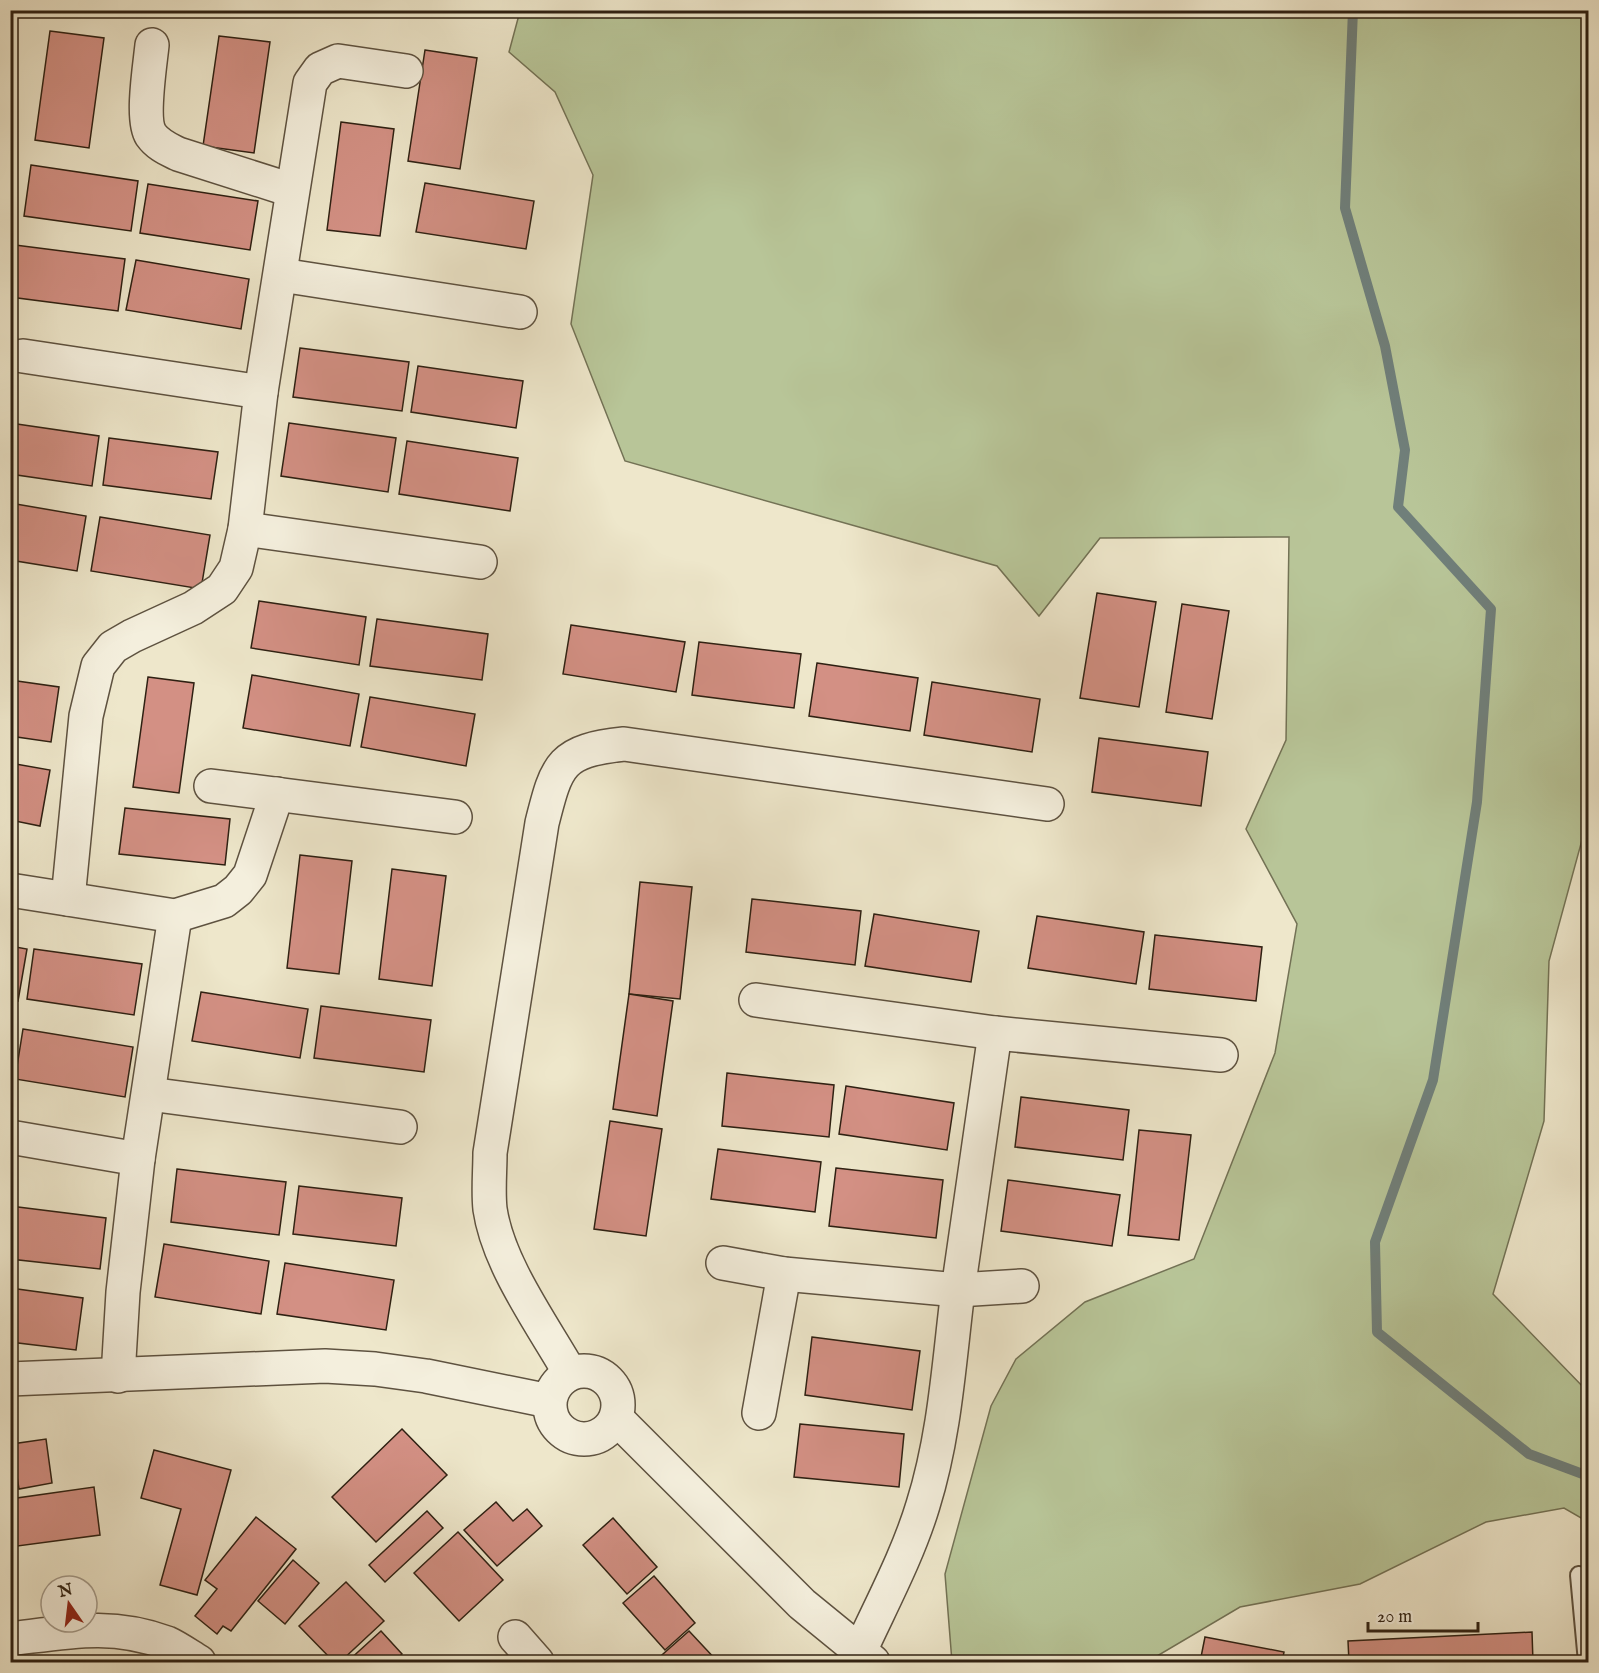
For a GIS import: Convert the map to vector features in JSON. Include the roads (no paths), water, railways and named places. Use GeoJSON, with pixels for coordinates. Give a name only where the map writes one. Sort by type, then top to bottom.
{"type":"FeatureCollection","features":[{"type":"Feature","properties":{"kind":"street"},"geometry":{"type":"LineString","coordinates":[[152,45],[146,121],[150,134],[161,146],[178,154],[291,190]]}},
{"type":"Feature","properties":{"kind":"street"},"geometry":{"type":"LineString","coordinates":[[68,899],[86,716],[98,666],[113,647],[193,608],[222,589],[236,568],[245,529],[261,392],[291,190],[310,82],[320,69],[338,61],[406,71]]}},
{"type":"Feature","properties":{"kind":"street"},"geometry":{"type":"LineString","coordinates":[[280,275],[520,312]]}},
{"type":"Feature","properties":{"kind":"street"},"geometry":{"type":"LineString","coordinates":[[23,356],[261,392]]}},
{"type":"Feature","properties":{"kind":"street"},"geometry":{"type":"LineString","coordinates":[[245,529],[480,562]]}},
{"type":"Feature","properties":{"kind":"street"},"geometry":{"type":"LineString","coordinates":[[570,1373],[510,1269],[498,1240],[490,1208],[490,1153],[542,823],[550,789],[560,768],[576,753],[597,747],[624,744],[1047,804]]}},
{"type":"Feature","properties":{"kind":"street"},"geometry":{"type":"LineString","coordinates":[[211,786],[455,817]]}},
{"type":"Feature","properties":{"kind":"street"},"geometry":{"type":"LineString","coordinates":[[10,890],[176,916],[224,901],[238,890],[250,874],[277,794]]}},
{"type":"Feature","properties":{"kind":"street"},"geometry":{"type":"LineString","coordinates":[[118,1376],[123,1292],[138,1159],[176,916]]}},
{"type":"Feature","properties":{"kind":"street"},"geometry":{"type":"LineString","coordinates":[[756,1000],[995,1033],[1221,1055]]}},
{"type":"Feature","properties":{"kind":"street"},"geometry":{"type":"LineString","coordinates":[[616,1418],[793,1596],[866,1657],[923,1506],[936,1454],[995,1033]]}},
{"type":"Feature","properties":{"kind":"street"},"geometry":{"type":"LineString","coordinates":[[149,1094],[400,1127]]}},
{"type":"Feature","properties":{"kind":"street"},"geometry":{"type":"LineString","coordinates":[[10,1137],[138,1159]]}},
{"type":"Feature","properties":{"kind":"street"},"geometry":{"type":"LineString","coordinates":[[723,1263],[784,1274],[958,1290],[1022,1286]]}},
{"type":"Feature","properties":{"kind":"street"},"geometry":{"type":"LineString","coordinates":[[759,1413],[784,1274]]}},
{"type":"Feature","properties":{"kind":"street"},"geometry":{"type":"LineString","coordinates":[[10,1379],[325,1366],[375,1369],[426,1376],[549,1401]]}},
{"type":"Feature","properties":{"kind":"street"},"geometry":{"type":"LineString","coordinates":[[581,1370],[592,1371],[603,1376],[612,1384],[619,1406],[616,1418],[602,1434],[592,1439],[570,1437],[561,1431],[554,1422],[549,1401],[559,1380],[570,1373],[581,1370]]}},
{"type":"Feature","properties":{"kind":"street"},"geometry":{"type":"LineString","coordinates":[[10,1639],[86,1629],[130,1632],[169,1644],[199,1662]]}},
{"type":"Feature","properties":{"kind":"street"},"geometry":{"type":"LineString","coordinates":[[515,1637],[537,1662]]}},
{"type":"Feature","properties":{"kind":"lane"},"geometry":{"type":"LineString","coordinates":[[1579,1575],[1587,1662]]}},
{"type":"Feature","properties":{"kind":"waterway"},"geometry":{"type":"LineString","coordinates":[[1353,10],[1345,208],[1385,346],[1405,450],[1398,507],[1491,609],[1477,802],[1433,1080],[1375,1242],[1377,1332],[1529,1454],[1588,1476]]}}]}
